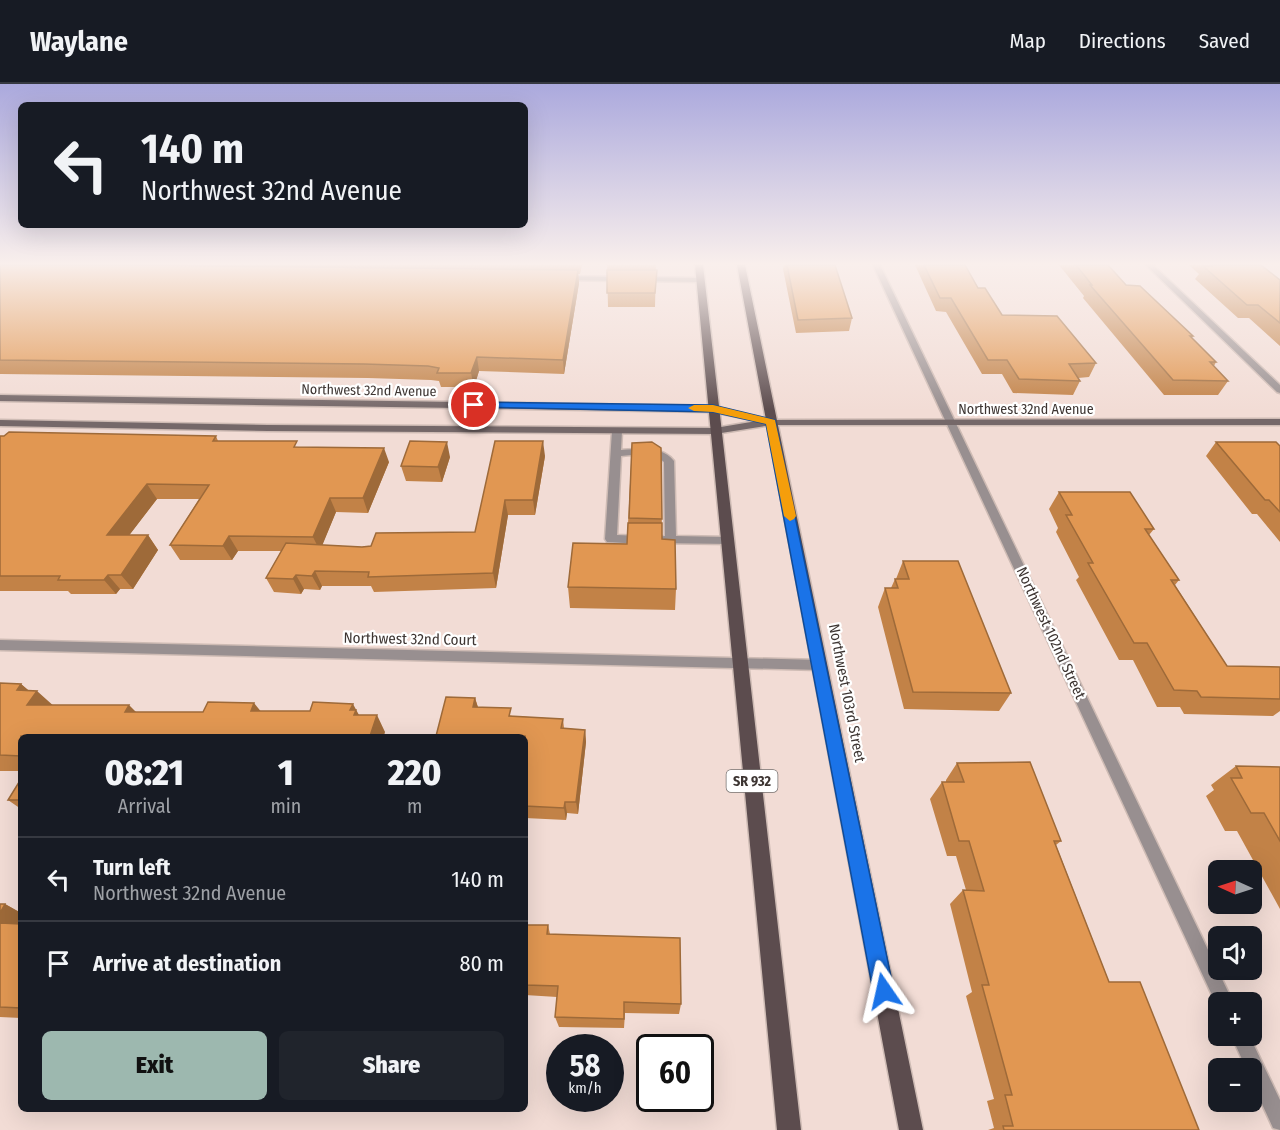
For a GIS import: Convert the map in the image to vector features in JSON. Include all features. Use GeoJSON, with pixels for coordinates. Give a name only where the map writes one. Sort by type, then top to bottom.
{"type":"FeatureCollection","features":[{"type":"Feature","properties":{"kind":"main road","name":"SR 932"},"geometry":{"type":"LineString","coordinates":[[703,314],[789,1130]]}},
{"type":"Feature","properties":{"kind":"main road","name":"Northwest 103rd Street"},"geometry":{"type":"LineString","coordinates":[[750,314],[911,1130]]}},
{"type":"Feature","properties":{"kind":"main road","name":"Northwest 32nd Avenue"},"geometry":{"type":"LineString","coordinates":[[0,398],[713,409],[771,422]]}},
{"type":"Feature","properties":{"kind":"main road","name":"Northwest 32nd Avenue"},"geometry":{"type":"LineString","coordinates":[[0,423],[715,431],[771,422],[1280,422]]}},
{"type":"Feature","properties":{"kind":"street","name":"Northwest 102nd Street"},"geometry":{"type":"LineString","coordinates":[[899,314],[1219,992]]}},
{"type":"Feature","properties":{"kind":"street"},"geometry":{"type":"LineString","coordinates":[[1200,314],[1280,390]]}},
{"type":"Feature","properties":{"kind":"street"},"geometry":{"type":"LineString","coordinates":[[617,431],[611,539],[727,541]]}},
{"type":"Feature","properties":{"kind":"street"},"geometry":{"type":"LineString","coordinates":[[616,453],[657,453],[665,456],[669,461],[671,540]]}},
{"type":"Feature","properties":{"kind":"street","name":"Northwest 32nd Court"},"geometry":{"type":"LineString","coordinates":[[0,645],[820,665]]}},
{"type":"Feature","properties":{"kind":"street"},"geometry":{"type":"LineString","coordinates":[[1245,1046],[1280,1121]]}},
{"type":"Feature","properties":{"kind":"building"},"geometry":{"type":"Polygon","coordinates":[[[0,314],[571,314],[563,360],[477,357],[471,373],[437,373],[439,368],[428,366],[364,364],[0,360],[0,314]]]}},
{"type":"Feature","properties":{"kind":"building"},"geometry":{"type":"Polygon","coordinates":[[[797,314],[851,314],[852,318],[798,320],[797,314]]]}},
{"type":"Feature","properties":{"kind":"building"},"geometry":{"type":"Polygon","coordinates":[[[960,314],[1057,316],[1096,363],[1069,364],[1080,381],[1019,379],[1007,360],[988,360],[960,314]]]}},
{"type":"Feature","properties":{"kind":"building"},"geometry":{"type":"Polygon","coordinates":[[[1115,314],[1169,314],[1216,362],[1210,362],[1228,381],[1173,380],[1115,314]]]}},
{"type":"Feature","properties":{"kind":"building"},"geometry":{"type":"Polygon","coordinates":[[[1269,314],[1280,314],[1280,323],[1269,314]]]}},
{"type":"Feature","properties":{"kind":"building"},"geometry":{"type":"Polygon","coordinates":[[[9,432],[216,436],[213,441],[297,441],[294,447],[384,448],[363,498],[330,498],[313,537],[229,536],[223,546],[170,545],[209,485],[147,484],[107,535],[148,535],[121,575],[108,575],[104,580],[58,580],[60,576],[0,576],[0,436],[9,432]]]}},
{"type":"Feature","properties":{"kind":"building"},"geometry":{"type":"Polygon","coordinates":[[[410,441],[447,442],[438,467],[401,466],[410,441]]]}},
{"type":"Feature","properties":{"kind":"building"},"geometry":{"type":"Polygon","coordinates":[[[495,441],[543,441],[533,500],[505,500],[493,573],[368,577],[369,572],[315,571],[312,576],[296,575],[293,579],[266,578],[286,543],[362,547],[371,546],[376,533],[475,532],[495,441]]]}},
{"type":"Feature","properties":{"kind":"building"},"geometry":{"type":"Polygon","coordinates":[[[652,442],[661,448],[662,519],[629,518],[632,443],[652,442]]]}},
{"type":"Feature","properties":{"kind":"building"},"geometry":{"type":"Polygon","coordinates":[[[1216,442],[1276,442],[1280,446],[1280,512],[1269,500],[1265,500],[1216,442]]]}},
{"type":"Feature","properties":{"kind":"building"},"geometry":{"type":"Polygon","coordinates":[[[1059,492],[1130,492],[1154,529],[1145,529],[1179,580],[1171,580],[1227,666],[1280,667],[1280,699],[1201,697],[1197,691],[1174,690],[1147,643],[1134,643],[1088,563],[1093,563],[1066,515],[1072,515],[1059,492]]]}},
{"type":"Feature","properties":{"kind":"building"},"geometry":{"type":"Polygon","coordinates":[[[628,523],[662,523],[662,539],[675,540],[676,589],[568,587],[573,543],[627,544],[628,523]]]}},
{"type":"Feature","properties":{"kind":"building"},"geometry":{"type":"Polygon","coordinates":[[[903,561],[958,561],[1011,693],[913,692],[885,588],[898,588],[895,579],[909,579],[903,561]]]}},
{"type":"Feature","properties":{"kind":"building"},"geometry":{"type":"Polygon","coordinates":[[[0,683],[21,684],[17,690],[37,691],[27,705],[129,705],[125,712],[203,712],[208,702],[254,703],[251,711],[310,711],[313,702],[353,704],[350,710],[356,710],[354,715],[377,715],[371,734],[18,734],[18,756],[0,755],[0,683]]]}},
{"type":"Feature","properties":{"kind":"building"},"geometry":{"type":"Polygon","coordinates":[[[446,697],[475,698],[473,707],[511,708],[509,716],[563,719],[561,728],[585,730],[576,802],[565,802],[564,808],[528,806],[528,734],[437,734],[446,697]]]}},
{"type":"Feature","properties":{"kind":"building"},"geometry":{"type":"Polygon","coordinates":[[[1030,762],[1061,841],[1054,841],[1109,982],[1140,982],[1199,1130],[1004,1130],[1003,1126],[1013,1126],[1005,1095],[1012,1095],[982,985],[989,985],[963,890],[984,891],[969,841],[959,841],[942,782],[964,782],[957,763],[1030,762]]]}},
{"type":"Feature","properties":{"kind":"building"},"geometry":{"type":"Polygon","coordinates":[[[1236,766],[1280,767],[1280,841],[1264,813],[1251,813],[1231,778],[1242,778],[1236,766]]]}},
{"type":"Feature","properties":{"kind":"building"},"geometry":{"type":"Polygon","coordinates":[[[18,784],[18,800],[8,800],[18,784]]]}},
{"type":"Feature","properties":{"kind":"building"},"geometry":{"type":"Polygon","coordinates":[[[0,923],[18,924],[18,1008],[0,1007],[0,923]]]}},
{"type":"Feature","properties":{"kind":"building"},"geometry":{"type":"Polygon","coordinates":[[[528,925],[548,925],[547,934],[680,938],[681,1004],[624,1002],[624,1019],[555,1017],[558,986],[528,985],[528,925]]]}},
{"type":"Feature","properties":{"kind":"slow traffic"},"geometry":{"type":"LineString","coordinates":[[694,408],[713,409],[771,422],[790,516]]}},
{"type":"Feature","properties":{"kind":"route"},"geometry":{"type":"LineString","coordinates":[[474,405],[713,409],[771,422],[884,991]]}}]}
